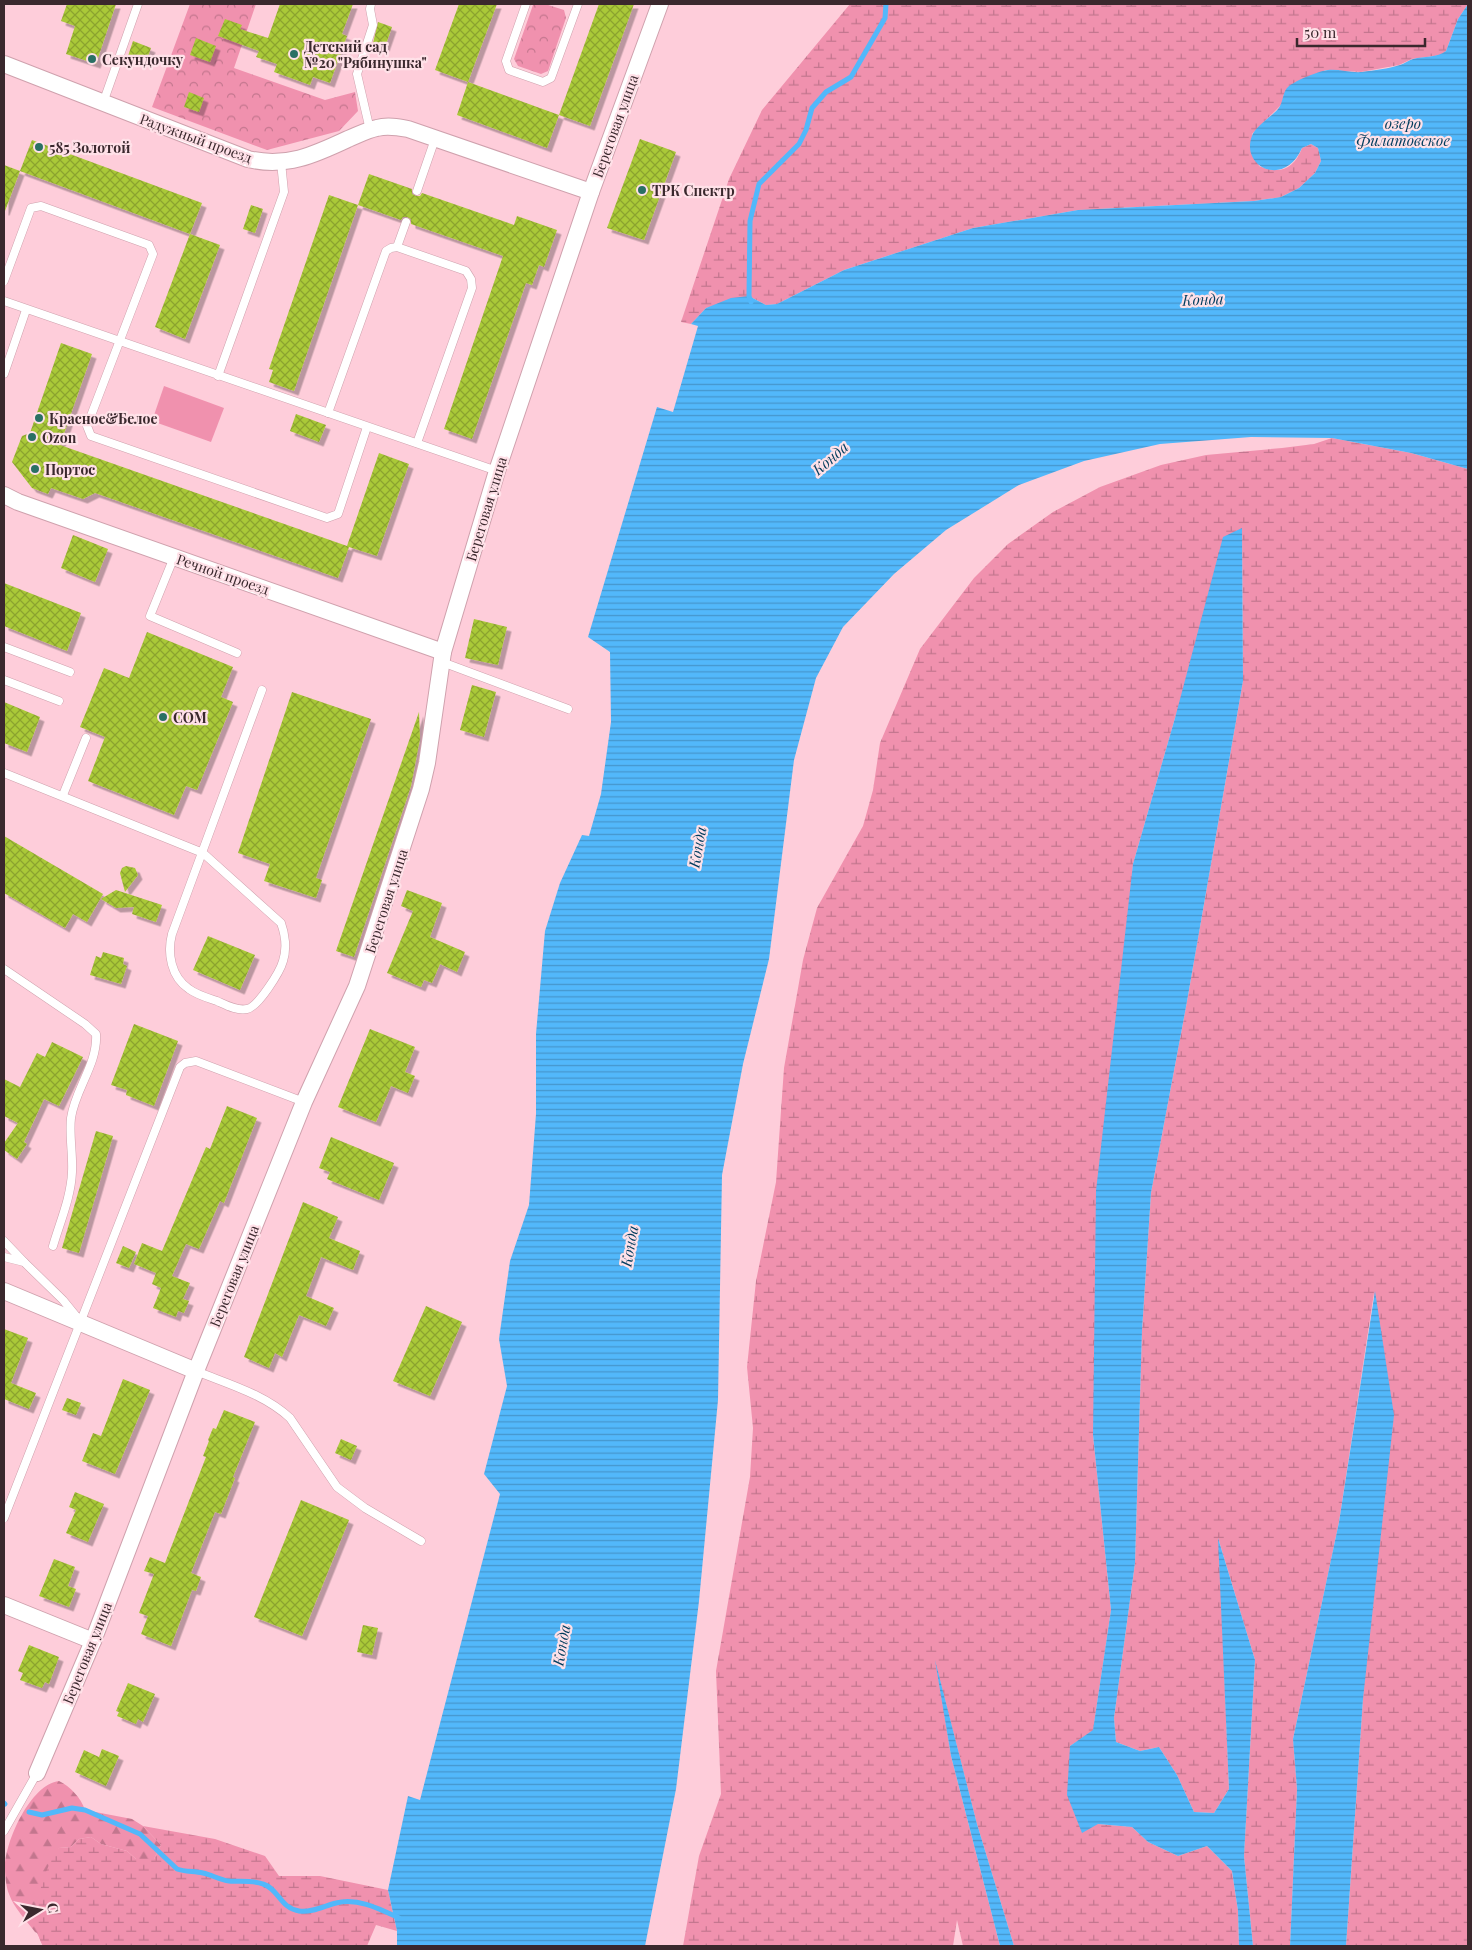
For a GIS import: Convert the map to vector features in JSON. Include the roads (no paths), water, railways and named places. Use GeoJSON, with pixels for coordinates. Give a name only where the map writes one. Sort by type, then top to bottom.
{"type":"FeatureCollection","features":[{"type":"Feature","properties":{"kind":"street","name":"Береговая улица"},"geometry":{"type":"LineString","coordinates":[[37,1773],[93,1640],[196,1371],[304,1102],[357,986],[398,863],[427,764],[442,657],[497,471],[590,192],[660,4]]}},
{"type":"Feature","properties":{"kind":"street","name":"Радужный проезд"},"geometry":{"type":"LineString","coordinates":[[4,64],[248,159],[264,163],[281,162],[317,153],[378,127],[392,126],[436,138],[590,192]]}},
{"type":"Feature","properties":{"kind":"street","name":"Речной проезд"},"geometry":{"type":"LineString","coordinates":[[4,495],[18,502],[174,557],[442,657]]}},
{"type":"Feature","properties":{"kind":"street"},"geometry":{"type":"LineString","coordinates":[[4,1291],[196,1371]]}},
{"type":"Feature","properties":{"kind":"street"},"geometry":{"type":"LineString","coordinates":[[4,1605],[93,1640]]}},
{"type":"Feature","properties":{"kind":"lane"},"geometry":{"type":"LineString","coordinates":[[103,103],[138,4]]}},
{"type":"Feature","properties":{"kind":"lane"},"geometry":{"type":"LineString","coordinates":[[370,130],[357,74],[373,25],[371,4]]}},
{"type":"Feature","properties":{"kind":"lane"},"geometry":{"type":"LineString","coordinates":[[526,4],[506,61],[509,70],[543,82],[551,78],[578,4]]}},
{"type":"Feature","properties":{"kind":"lane"},"geometry":{"type":"LineString","coordinates":[[417,191],[436,138]]}},
{"type":"Feature","properties":{"kind":"lane"},"geometry":{"type":"LineString","coordinates":[[218,376],[284,192],[281,162]]}},
{"type":"Feature","properties":{"kind":"lane"},"geometry":{"type":"LineString","coordinates":[[4,281],[31,208],[41,206],[149,245],[153,254],[87,426],[91,436],[327,518],[338,514],[368,427]]}},
{"type":"Feature","properties":{"kind":"lane"},"geometry":{"type":"LineString","coordinates":[[397,248],[406,222]]}},
{"type":"Feature","properties":{"kind":"lane"},"geometry":{"type":"LineString","coordinates":[[328,413],[386,251],[397,248],[466,271],[472,279],[472,288],[417,444]]}},
{"type":"Feature","properties":{"kind":"lane"},"geometry":{"type":"LineString","coordinates":[[4,301],[497,471]]}},
{"type":"Feature","properties":{"kind":"lane"},"geometry":{"type":"LineString","coordinates":[[4,374],[26,310]]}},
{"type":"Feature","properties":{"kind":"lane"},"geometry":{"type":"LineString","coordinates":[[174,557],[150,616],[237,653]]}},
{"type":"Feature","properties":{"kind":"lane"},"geometry":{"type":"LineString","coordinates":[[4,647],[70,672]]}},
{"type":"Feature","properties":{"kind":"lane"},"geometry":{"type":"LineString","coordinates":[[442,657],[568,709]]}},
{"type":"Feature","properties":{"kind":"lane"},"geometry":{"type":"LineString","coordinates":[[4,680],[59,701]]}},
{"type":"Feature","properties":{"kind":"lane"},"geometry":{"type":"LineString","coordinates":[[4,772],[203,853],[281,923],[284,934],[284,959],[280,970],[252,1008],[244,1010],[234,1008],[190,990],[182,984],[173,969],[170,944],[172,934],[203,853],[262,690]]}},
{"type":"Feature","properties":{"kind":"lane"},"geometry":{"type":"LineString","coordinates":[[63,795],[86,738]]}},
{"type":"Feature","properties":{"kind":"lane"},"geometry":{"type":"LineString","coordinates":[[4,969],[85,1024],[96,1034],[97,1046],[71,1118],[72,1172],[70,1189],[53,1246]]}},
{"type":"Feature","properties":{"kind":"lane"},"geometry":{"type":"LineString","coordinates":[[4,1518],[180,1067],[185,1063],[196,1061],[304,1102]]}},
{"type":"Feature","properties":{"kind":"lane"},"geometry":{"type":"LineString","coordinates":[[4,1241],[63,1300],[80,1322]]}},
{"type":"Feature","properties":{"kind":"lane"},"geometry":{"type":"LineString","coordinates":[[4,1257],[24,1262]]}},
{"type":"Feature","properties":{"kind":"lane"},"geometry":{"type":"LineString","coordinates":[[196,1371],[262,1398],[279,1408],[290,1418],[337,1487],[365,1508],[421,1541]]}},
{"type":"Feature","properties":{"kind":"lane"},"geometry":{"type":"LineString","coordinates":[[4,1831],[37,1773]]}},
{"type":"Feature","properties":{"kind":"water"},"geometry":{"type":"Polygon","coordinates":[[[1468,4],[1468,469],[1411,453],[1332,438],[1251,437],[1160,444],[1084,461],[1019,485],[946,530],[894,574],[843,627],[816,678],[794,760],[769,959],[743,1064],[722,1175],[718,1400],[699,1601],[676,1789],[645,1946],[397,1946],[397,1931],[388,1890],[408,1796],[420,1800],[500,1494],[484,1474],[507,1386],[499,1339],[510,1261],[529,1205],[536,1114],[536,1034],[545,931],[560,883],[582,835],[589,836],[601,794],[611,722],[610,652],[588,637],[657,407],[673,412],[698,326],[691,324],[706,308],[731,298],[749,296],[766,305],[777,304],[844,270],[973,228],[1078,210],[1254,201],[1281,197],[1299,188],[1315,173],[1321,161],[1318,148],[1311,144],[1302,148],[1294,160],[1285,168],[1266,169],[1258,164],[1252,156],[1250,147],[1253,133],[1278,109],[1287,88],[1302,79],[1324,71],[1358,72],[1391,68],[1413,59],[1435,56],[1442,53],[1446,51],[1458,19],[1468,4]]]}},
{"type":"Feature","properties":{"kind":"water"},"geometry":{"type":"Polygon","coordinates":[[[1242,528],[1243,681],[1186,1007],[1151,1193],[1142,1331],[1135,1563],[1114,1718],[1116,1742],[1140,1751],[1159,1747],[1177,1775],[1194,1812],[1214,1813],[1229,1789],[1218,1538],[1255,1660],[1244,1856],[1253,1946],[1239,1946],[1238,1911],[1232,1871],[1207,1846],[1178,1856],[1148,1842],[1132,1827],[1098,1824],[1082,1833],[1067,1795],[1070,1746],[1093,1730],[1111,1610],[1093,1435],[1096,1191],[1133,864],[1175,718],[1223,537],[1242,528]]]}},
{"type":"Feature","properties":{"kind":"water"},"geometry":{"type":"Polygon","coordinates":[[[1375,1291],[1394,1415],[1363,1699],[1346,1946],[1290,1946],[1297,1789],[1293,1739],[1339,1522],[1375,1291]]]}},
{"type":"Feature","properties":{"kind":"water"},"geometry":{"type":"Polygon","coordinates":[[[935,1660],[977,1824],[1014,1946],[1000,1946],[951,1756],[935,1660]]]}},
{"type":"Feature","properties":{"kind":"waterway"},"geometry":{"type":"LineString","coordinates":[[751,302],[749,296],[750,221],[759,184],[799,144],[806,130],[812,108],[826,92],[851,77],[885,18],[886,4]]}},
{"type":"Feature","properties":{"kind":"waterway"},"geometry":{"type":"LineString","coordinates":[[29,1812],[42,1815],[72,1808],[85,1810],[140,1834],[177,1869],[203,1873],[226,1880],[263,1884],[273,1890],[288,1906],[299,1911],[309,1911],[336,1903],[352,1902],[368,1905],[399,1918]]}},
{"type":"Feature","properties":{"kind":"place","name":"Детский сад №20 \"Рябинушка\""},"geometry":{"type":"Point","coordinates":[294,54]}},
{"type":"Feature","properties":{"kind":"place","name":"Секундочку"},"geometry":{"type":"Point","coordinates":[92,59]}},
{"type":"Feature","properties":{"kind":"place","name":"585 Золотой"},"geometry":{"type":"Point","coordinates":[39,147]}},
{"type":"Feature","properties":{"kind":"place","name":"ТРК Спектр"},"geometry":{"type":"Point","coordinates":[642,190]}},
{"type":"Feature","properties":{"kind":"place","name":"Красное&Белое"},"geometry":{"type":"Point","coordinates":[39,418]}},
{"type":"Feature","properties":{"kind":"place","name":"Ozon"},"geometry":{"type":"Point","coordinates":[32,437]}},
{"type":"Feature","properties":{"kind":"place","name":"Портос"},"geometry":{"type":"Point","coordinates":[35,469]}},
{"type":"Feature","properties":{"kind":"place","name":"СОМ"},"geometry":{"type":"Point","coordinates":[163,717]}},
{"type":"Feature","properties":{"kind":"water label","name":"озеро Филатовское"},"geometry":{"type":"Point","coordinates":[1403,132]}},
{"type":"Feature","properties":{"kind":"water label","name":"Конда"},"geometry":{"type":"Point","coordinates":[1203,299]}},
{"type":"Feature","properties":{"kind":"water label","name":"Конда"},"geometry":{"type":"Point","coordinates":[830,458]}},
{"type":"Feature","properties":{"kind":"water label","name":"Конда"},"geometry":{"type":"Point","coordinates":[697,847]}},
{"type":"Feature","properties":{"kind":"water label","name":"Конда"},"geometry":{"type":"Point","coordinates":[629,1246]}},
{"type":"Feature","properties":{"kind":"water label","name":"Конда"},"geometry":{"type":"Point","coordinates":[561,1645]}}]}
